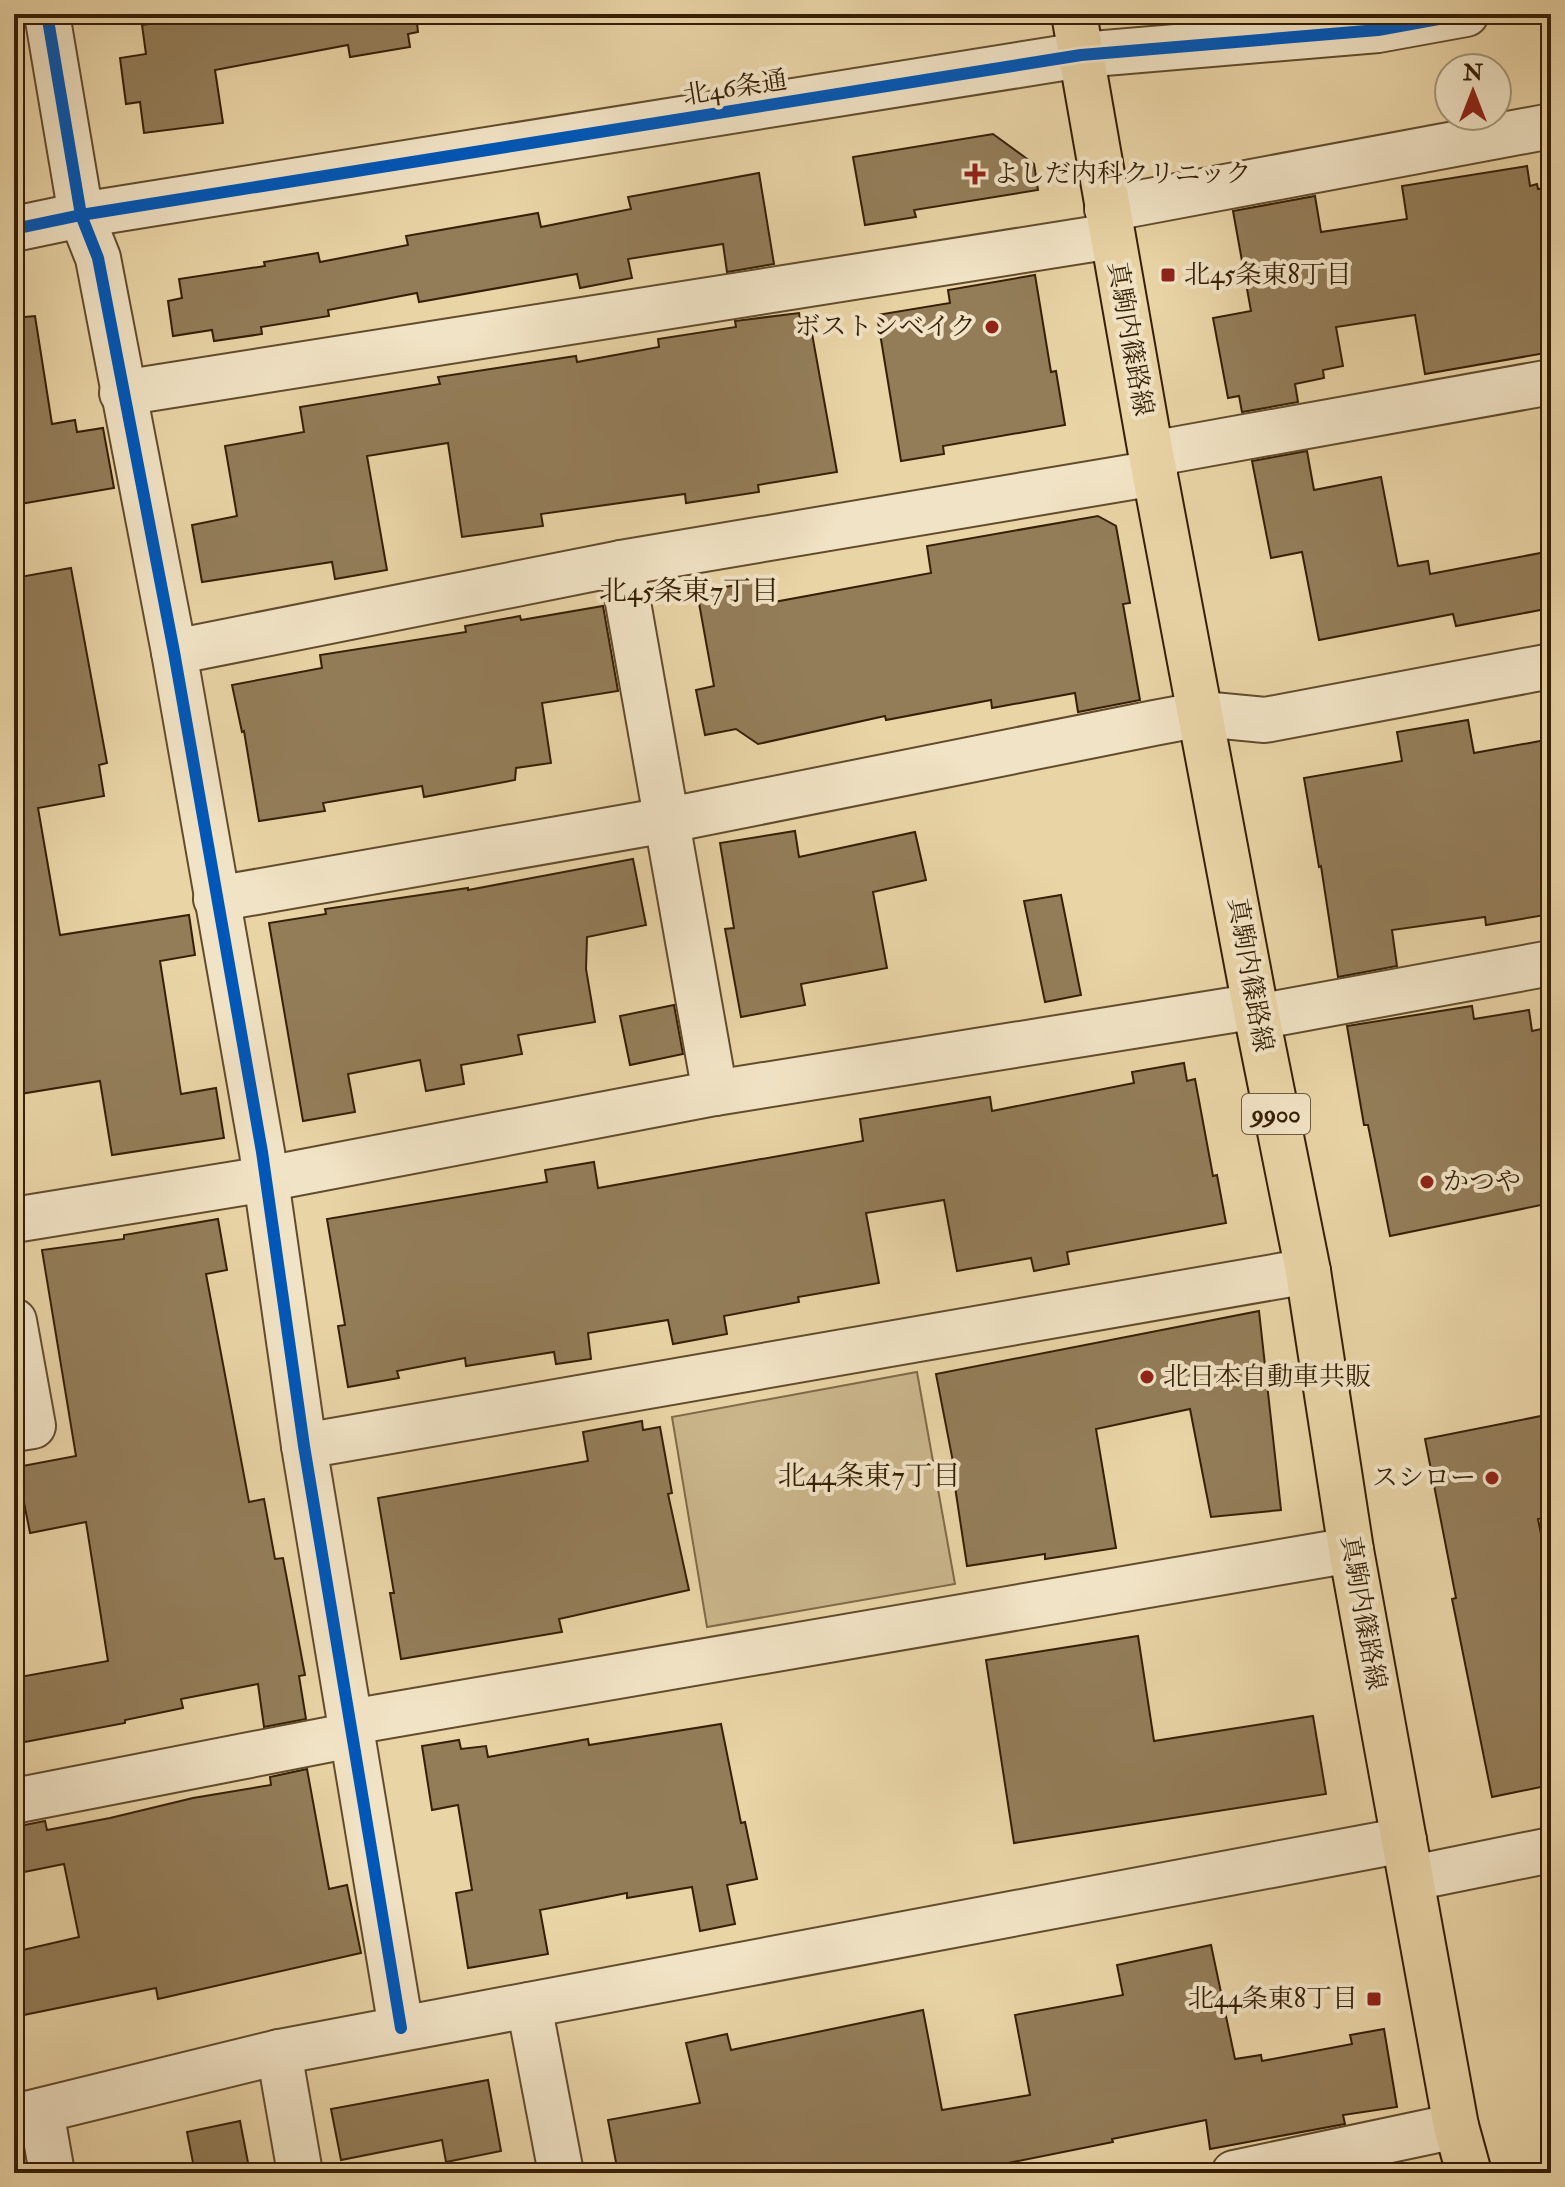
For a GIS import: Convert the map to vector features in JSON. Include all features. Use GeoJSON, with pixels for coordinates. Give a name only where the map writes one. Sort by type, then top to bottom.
{"type":"FeatureCollection","features":[{"type":"Feature","properties":{"kind":"main road","name":"真駒内篠路線"},"geometry":{"type":"LineString","coordinates":[[1078,34],[1153,463],[1308,1271],[1351,1550],[1456,2126],[1469,2173]]}},
{"type":"Feature","properties":{"kind":"street"},"geometry":{"type":"LineString","coordinates":[[47,14],[81,215],[98,258],[174,652],[266,1179],[304,1446],[401,2028]]}},
{"type":"Feature","properties":{"kind":"street","name":"北46条通"},"geometry":{"type":"LineString","coordinates":[[14,229],[1078,34],[1376,22],[1466,14]]}},
{"type":"Feature","properties":{"kind":"street"},"geometry":{"type":"LineString","coordinates":[[122,393],[1109,223],[1551,126]]}},
{"type":"Feature","properties":{"kind":"street"},"geometry":{"type":"LineString","coordinates":[[174,652],[621,563],[1153,463],[1551,382]]}},
{"type":"Feature","properties":{"kind":"street"},"geometry":{"type":"LineString","coordinates":[[621,563],[715,1093]]}},
{"type":"Feature","properties":{"kind":"street"},"geometry":{"type":"LineString","coordinates":[[216,899],[668,818],[1202,714],[1265,720],[1551,666]]}},
{"type":"Feature","properties":{"kind":"street"},"geometry":{"type":"LineString","coordinates":[[14,1220],[266,1179],[715,1093],[1551,963]]}},
{"type":"Feature","properties":{"kind":"street"},"geometry":{"type":"LineString","coordinates":[[304,1446],[1308,1271]]}},
{"type":"Feature","properties":{"kind":"street"},"geometry":{"type":"LineString","coordinates":[[14,1321],[33,1426],[14,1429]]}},
{"type":"Feature","properties":{"kind":"street"},"geometry":{"type":"LineString","coordinates":[[14,1801],[352,1729],[1351,1550]]}},
{"type":"Feature","properties":{"kind":"street"},"geometry":{"type":"LineString","coordinates":[[52,2173],[28,2114],[279,2052],[529,2005],[1408,1859],[1551,1850]]}},
{"type":"Feature","properties":{"kind":"street"},"geometry":{"type":"LineString","coordinates":[[529,2005],[561,2173]]}},
{"type":"Feature","properties":{"kind":"street"},"geometry":{"type":"LineString","coordinates":[[279,2052],[300,2173]]}},
{"type":"Feature","properties":{"kind":"street"},"geometry":{"type":"LineString","coordinates":[[1234,2173],[1456,2126]]}},
{"type":"Feature","properties":{"kind":"shaded area"},"geometry":{"type":"Polygon","coordinates":[[[917,1372],[955,1584],[707,1627],[672,1417],[917,1372]]]}},
{"type":"Feature","properties":{"kind":"building"},"geometry":{"type":"Polygon","coordinates":[[[213,14],[416,14],[418,32],[408,34],[410,47],[350,57],[348,45],[215,70],[223,123],[144,133],[140,102],[126,104],[120,58],[146,54],[142,25],[213,14]]]}},
{"type":"Feature","properties":{"kind":"building"},"geometry":{"type":"Polygon","coordinates":[[[993,134],[1034,164],[1038,190],[914,210],[916,217],[865,225],[853,157],[993,134]]]}},
{"type":"Feature","properties":{"kind":"building"},"geometry":{"type":"Polygon","coordinates":[[[1527,166],[1530,186],[1537,184],[1538,189],[1551,187],[1551,352],[1425,374],[1415,315],[1336,327],[1343,366],[1323,370],[1324,378],[1295,384],[1298,402],[1242,412],[1239,396],[1228,398],[1213,318],[1251,311],[1233,211],[1315,196],[1321,232],[1407,219],[1402,186],[1527,166]]]}},
{"type":"Feature","properties":{"kind":"building"},"geometry":{"type":"Polygon","coordinates":[[[759,173],[774,264],[727,272],[723,244],[628,259],[632,278],[580,288],[577,274],[419,302],[417,293],[328,310],[329,316],[261,327],[262,334],[214,341],[212,330],[173,336],[168,301],[182,298],[179,279],[265,266],[264,262],[318,253],[320,262],[408,245],[406,236],[538,213],[541,227],[631,209],[628,197],[759,173]]]}},
{"type":"Feature","properties":{"kind":"building"},"geometry":{"type":"Polygon","coordinates":[[[1035,275],[1051,372],[1056,371],[1065,425],[943,446],[944,454],[901,461],[877,315],[950,303],[948,290],[1035,275]]]}},
{"type":"Feature","properties":{"kind":"building"},"geometry":{"type":"Polygon","coordinates":[[[799,313],[802,329],[811,328],[837,472],[758,485],[759,492],[686,503],[685,494],[541,514],[543,526],[462,537],[448,443],[367,456],[387,570],[335,579],[332,562],[202,582],[192,525],[237,516],[225,446],[304,432],[300,407],[440,384],[438,377],[576,356],[577,362],[659,347],[658,339],[736,327],[735,321],[799,313]]]}},
{"type":"Feature","properties":{"kind":"building"},"geometry":{"type":"Polygon","coordinates":[[[35,316],[52,424],[75,420],[77,432],[103,428],[114,488],[14,505],[14,318],[35,316]]]}},
{"type":"Feature","properties":{"kind":"building"},"geometry":{"type":"Polygon","coordinates":[[[1307,451],[1314,490],[1381,477],[1398,566],[1428,561],[1430,574],[1551,551],[1551,608],[1456,626],[1453,614],[1319,640],[1302,552],[1271,558],[1252,461],[1307,451]]]}},
{"type":"Feature","properties":{"kind":"building"},"geometry":{"type":"Polygon","coordinates":[[[1098,516],[1116,526],[1130,603],[1123,604],[1140,700],[1078,712],[1075,693],[992,708],[991,700],[886,720],[885,716],[758,744],[736,729],[705,735],[696,690],[714,686],[697,592],[770,579],[774,602],[931,573],[927,546],[1098,516]]]}},
{"type":"Feature","properties":{"kind":"building"},"geometry":{"type":"Polygon","coordinates":[[[71,568],[107,763],[99,765],[104,796],[38,808],[60,935],[189,915],[195,955],[160,961],[181,1094],[216,1088],[224,1138],[112,1155],[100,1081],[14,1095],[14,578],[71,568]]]}},
{"type":"Feature","properties":{"kind":"building"},"geometry":{"type":"Polygon","coordinates":[[[603,606],[618,691],[542,703],[551,763],[516,768],[515,780],[424,797],[422,786],[323,803],[325,811],[259,821],[244,731],[232,685],[322,668],[320,655],[466,632],[465,626],[520,616],[521,620],[603,606]]]}},
{"type":"Feature","properties":{"kind":"building"},"geometry":{"type":"Polygon","coordinates":[[[1468,720],[1474,753],[1551,739],[1551,914],[1486,925],[1485,917],[1392,930],[1397,966],[1338,977],[1304,778],[1402,761],[1397,732],[1468,720]]]}},
{"type":"Feature","properties":{"kind":"building"},"geometry":{"type":"Polygon","coordinates":[[[795,831],[799,857],[915,832],[926,880],[873,892],[887,968],[801,984],[805,1005],[741,1017],[725,929],[734,928],[720,843],[795,831]]]}},
{"type":"Feature","properties":{"kind":"building"},"geometry":{"type":"Polygon","coordinates":[[[633,859],[646,925],[587,937],[586,969],[595,1022],[518,1035],[522,1054],[461,1065],[464,1084],[426,1091],[420,1060],[348,1074],[355,1112],[303,1121],[269,923],[326,914],[325,909],[468,890],[633,859]]]}},
{"type":"Feature","properties":{"kind":"building"},"geometry":{"type":"Polygon","coordinates":[[[1061,895],[1081,995],[1045,1002],[1024,901],[1061,895]]]}},
{"type":"Feature","properties":{"kind":"building"},"geometry":{"type":"Polygon","coordinates":[[[674,1005],[683,1054],[630,1065],[620,1016],[674,1005]]]}},
{"type":"Feature","properties":{"kind":"building"},"geometry":{"type":"Polygon","coordinates":[[[1472,1006],[1474,1019],[1529,1010],[1532,1031],[1551,1027],[1551,1203],[1390,1236],[1368,1125],[1364,1125],[1347,1026],[1472,1006]]]}},
{"type":"Feature","properties":{"kind":"building"},"geometry":{"type":"Polygon","coordinates":[[[1184,1063],[1187,1081],[1195,1079],[1213,1176],[1217,1175],[1226,1223],[1067,1252],[1069,1264],[1034,1271],[1031,1258],[957,1271],[944,1200],[866,1213],[879,1283],[798,1297],[799,1302],[724,1316],[727,1334],[673,1344],[668,1320],[588,1333],[591,1359],[556,1364],[554,1352],[466,1366],[465,1358],[397,1371],[399,1378],[348,1387],[338,1326],[345,1325],[327,1219],[547,1182],[545,1170],[594,1162],[598,1188],[863,1141],[860,1119],[990,1097],[992,1111],[1134,1083],[1132,1072],[1184,1063]]]}},
{"type":"Feature","properties":{"kind":"building"},"geometry":{"type":"Polygon","coordinates":[[[218,1219],[227,1270],[206,1274],[249,1502],[264,1499],[275,1559],[283,1558],[305,1675],[299,1676],[306,1719],[264,1727],[258,1684],[181,1699],[183,1708],[125,1720],[125,1723],[14,1744],[14,1678],[108,1661],[86,1522],[30,1533],[17,1467],[76,1456],[42,1250],[124,1239],[124,1235],[218,1219]]]}},
{"type":"Feature","properties":{"kind":"building"},"geometry":{"type":"Polygon","coordinates":[[[1259,1311],[1281,1510],[1211,1517],[1190,1409],[1096,1429],[1116,1548],[1045,1559],[1045,1554],[967,1566],[954,1467],[936,1374],[1259,1311]]]}},
{"type":"Feature","properties":{"kind":"building"},"geometry":{"type":"Polygon","coordinates":[[[1551,1414],[1551,1517],[1538,1519],[1551,1583],[1551,1785],[1492,1797],[1452,1599],[1456,1598],[1425,1439],[1551,1414]]]}},
{"type":"Feature","properties":{"kind":"building"},"geometry":{"type":"Polygon","coordinates":[[[642,1421],[643,1430],[660,1427],[672,1493],[668,1494],[689,1590],[559,1619],[562,1632],[401,1659],[390,1593],[394,1593],[378,1498],[588,1461],[583,1432],[642,1421]]]}},
{"type":"Feature","properties":{"kind":"building"},"geometry":{"type":"Polygon","coordinates":[[[1138,1636],[1154,1741],[1313,1716],[1326,1794],[1014,1843],[986,1660],[1138,1636]]]}},
{"type":"Feature","properties":{"kind":"building"},"geometry":{"type":"Polygon","coordinates":[[[721,1724],[741,1823],[745,1822],[757,1879],[727,1885],[735,1924],[700,1931],[692,1887],[627,1898],[627,1893],[540,1910],[548,1954],[468,1968],[456,1893],[472,1890],[458,1805],[432,1810],[422,1746],[459,1740],[461,1749],[486,1746],[488,1757],[588,1739],[589,1745],[721,1724]]]}},
{"type":"Feature","properties":{"kind":"building"},"geometry":{"type":"Polygon","coordinates":[[[307,1769],[329,1889],[347,1885],[361,1953],[158,1999],[156,1988],[14,2017],[14,1952],[79,1937],[64,1864],[14,1874],[14,1827],[45,1821],[47,1830],[110,1818],[193,1798],[271,1785],[270,1777],[307,1769]]]}},
{"type":"Feature","properties":{"kind":"building"},"geometry":{"type":"Polygon","coordinates":[[[1211,1945],[1235,2059],[1261,2055],[1262,2061],[1352,2044],[1350,2035],[1384,2029],[1397,2107],[1343,2115],[1345,2124],[1210,2149],[1206,2120],[958,2173],[618,2173],[608,2120],[700,2103],[686,2043],[727,2034],[731,2050],[923,2010],[942,2110],[1030,2095],[1015,2015],[1123,1995],[1117,1965],[1211,1945]]]}},
{"type":"Feature","properties":{"kind":"building"},"geometry":{"type":"Polygon","coordinates":[[[488,2080],[501,2151],[446,2162],[442,2140],[341,2160],[331,2109],[488,2080]]]}},
{"type":"Feature","properties":{"kind":"building"},"geometry":{"type":"Polygon","coordinates":[[[240,2121],[250,2173],[195,2173],[187,2132],[240,2121]]]}},
{"type":"Feature","properties":{"kind":"cycle path"},"geometry":{"type":"LineString","coordinates":[[47,14],[81,215],[98,258],[174,652],[262,1152],[304,1446],[401,2028]]}},
{"type":"Feature","properties":{"kind":"cycle path"},"geometry":{"type":"LineString","coordinates":[[14,229],[81,215],[1081,55],[1378,30],[1466,14]]}},
{"type":"Feature","properties":{"kind":"place","name":"よしだ内科クリニック"},"geometry":{"type":"Point","coordinates":[975,174]}},
{"type":"Feature","properties":{"kind":"place","name":"北45条東8丁目"},"geometry":{"type":"Point","coordinates":[1168,275]}},
{"type":"Feature","properties":{"kind":"place","name":"ボストンベイク"},"geometry":{"type":"Point","coordinates":[992,327]}},
{"type":"Feature","properties":{"kind":"place","name":"かつや"},"geometry":{"type":"Point","coordinates":[1427,1182]}},
{"type":"Feature","properties":{"kind":"place","name":"北日本自動車共販"},"geometry":{"type":"Point","coordinates":[1147,1377]}},
{"type":"Feature","properties":{"kind":"place","name":"スシロー"},"geometry":{"type":"Point","coordinates":[1492,1478]}},
{"type":"Feature","properties":{"kind":"place","name":"北44条東8丁目"},"geometry":{"type":"Point","coordinates":[1374,1999]}},
{"type":"Feature","properties":{"kind":"district","name":"北45条東7丁目"},"geometry":{"type":"Point","coordinates":[689,591]}},
{"type":"Feature","properties":{"kind":"district","name":"北44条東7丁目"},"geometry":{"type":"Point","coordinates":[869,1476]}}]}
